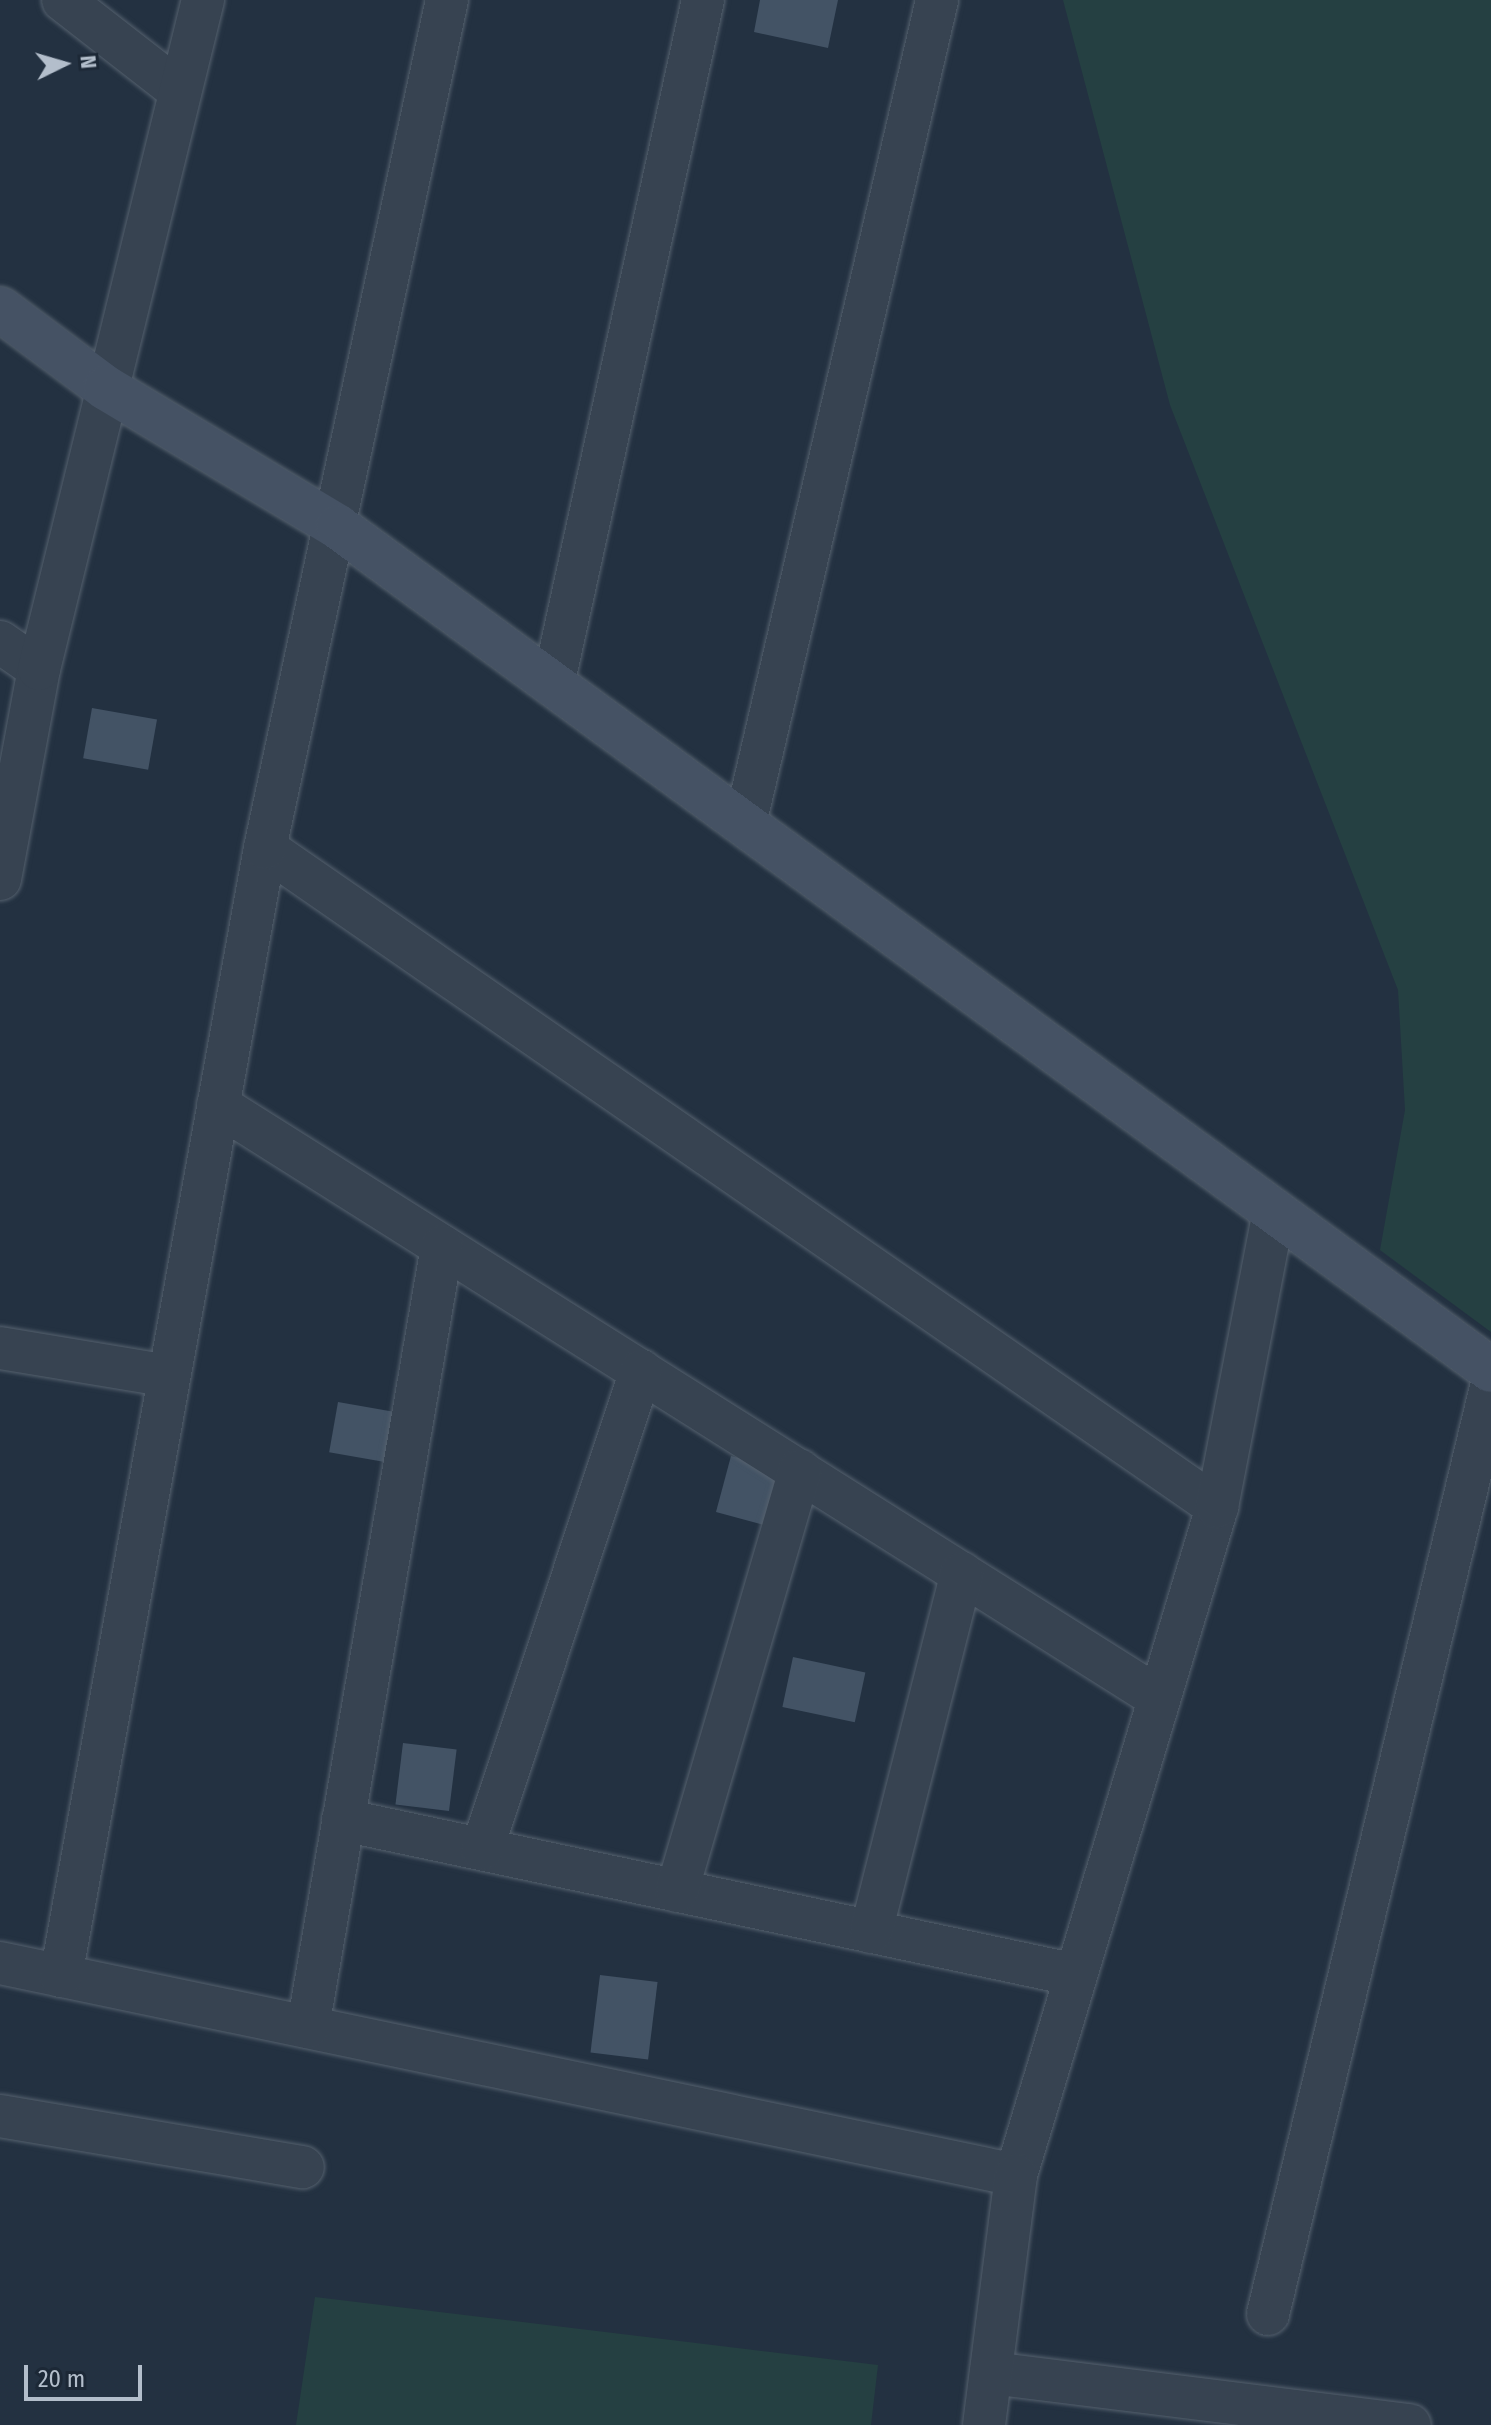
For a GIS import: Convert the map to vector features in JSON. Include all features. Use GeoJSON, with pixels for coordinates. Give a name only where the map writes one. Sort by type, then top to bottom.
{"type":"FeatureCollection","features":[{"type":"Feature","properties":{"kind":"street"},"geometry":{"type":"LineString","coordinates":[[63,0],[180,91]]}},
{"type":"Feature","properties":{"kind":"street"},"geometry":{"type":"LineString","coordinates":[[0,879],[39,669],[203,0]]}},
{"type":"Feature","properties":{"kind":"street"},"geometry":{"type":"LineString","coordinates":[[61,1976],[265,848],[338,527],[447,0]]}},
{"type":"Feature","properties":{"kind":"street"},"geometry":{"type":"LineString","coordinates":[[553,685],[703,0]]}},
{"type":"Feature","properties":{"kind":"street"},"geometry":{"type":"LineString","coordinates":[[745,824],[937,0]]}},
{"type":"Feature","properties":{"kind":"street"},"geometry":{"type":"LineString","coordinates":[[0,309],[106,388],[338,527],[1491,1370]]}},
{"type":"Feature","properties":{"kind":"street"},"geometry":{"type":"LineString","coordinates":[[0,642],[39,669]]}},
{"type":"Feature","properties":{"kind":"street"},"geometry":{"type":"LineString","coordinates":[[265,848],[1217,1507]]}},
{"type":"Feature","properties":{"kind":"street"},"geometry":{"type":"LineString","coordinates":[[218,1105],[1159,1698]]}},
{"type":"Feature","properties":{"kind":"street"},"geometry":{"type":"LineString","coordinates":[[984,2425],[1016,2175],[1217,1507],[1274,1211]]}},
{"type":"Feature","properties":{"kind":"street"},"geometry":{"type":"LineString","coordinates":[[308,2027],[442,1246]]}},
{"type":"Feature","properties":{"kind":"street"},"geometry":{"type":"LineString","coordinates":[[0,1348],[169,1376]]}},
{"type":"Feature","properties":{"kind":"street"},"geometry":{"type":"LineString","coordinates":[[482,1849],[641,1371]]}},
{"type":"Feature","properties":{"kind":"street"},"geometry":{"type":"LineString","coordinates":[[1268,2314],[1491,1387]]}},
{"type":"Feature","properties":{"kind":"street"},"geometry":{"type":"LineString","coordinates":[[677,1891],[800,1471]]}},
{"type":"Feature","properties":{"kind":"street"},"geometry":{"type":"LineString","coordinates":[[871,1932],[962,1573]]}},
{"type":"Feature","properties":{"kind":"street"},"geometry":{"type":"LineString","coordinates":[[343,1820],[1076,1975]]}},
{"type":"Feature","properties":{"kind":"street"},"geometry":{"type":"LineString","coordinates":[[0,1963],[1016,2175]]}},
{"type":"Feature","properties":{"kind":"street"},"geometry":{"type":"LineString","coordinates":[[0,2116],[303,2167]]}},
{"type":"Feature","properties":{"kind":"street"},"geometry":{"type":"LineString","coordinates":[[991,2373],[1410,2425]]}},
{"type":"Feature","properties":{"kind":"green space"},"geometry":{"type":"Polygon","coordinates":[[[1063,0],[1491,0],[1491,1332],[1380,1250],[1405,1110],[1398,990],[1170,405],[1063,0]]]}},
{"type":"Feature","properties":{"kind":"green space"},"geometry":{"type":"Polygon","coordinates":[[[315,2297],[878,2365],[871,2425],[296,2425],[315,2297]]]}},
{"type":"Feature","properties":{"kind":"building"},"geometry":{"type":"Polygon","coordinates":[[[760,0],[838,0],[828,48],[754,32],[760,0]]]}},
{"type":"Feature","properties":{"kind":"building"},"geometry":{"type":"Polygon","coordinates":[[[92,708],[157,719],[148,770],[83,758],[92,708]]]}},
{"type":"Feature","properties":{"kind":"building"},"geometry":{"type":"Polygon","coordinates":[[[338,1402],[405,1414],[396,1464],[329,1452],[338,1402]]]}},
{"type":"Feature","properties":{"kind":"building"},"geometry":{"type":"Polygon","coordinates":[[[731,1456],[786,1471],[771,1527],[716,1512],[731,1456]]]}},
{"type":"Feature","properties":{"kind":"building"},"geometry":{"type":"Polygon","coordinates":[[[793,1657],[865,1672],[855,1722],[782,1707],[793,1657]]]}},
{"type":"Feature","properties":{"kind":"building"},"geometry":{"type":"Polygon","coordinates":[[[403,1743],[457,1750],[449,1811],[395,1805],[403,1743]]]}},
{"type":"Feature","properties":{"kind":"building"},"geometry":{"type":"Polygon","coordinates":[[[600,1975],[658,1982],[648,2059],[590,2052],[600,1975]]]}}]}
